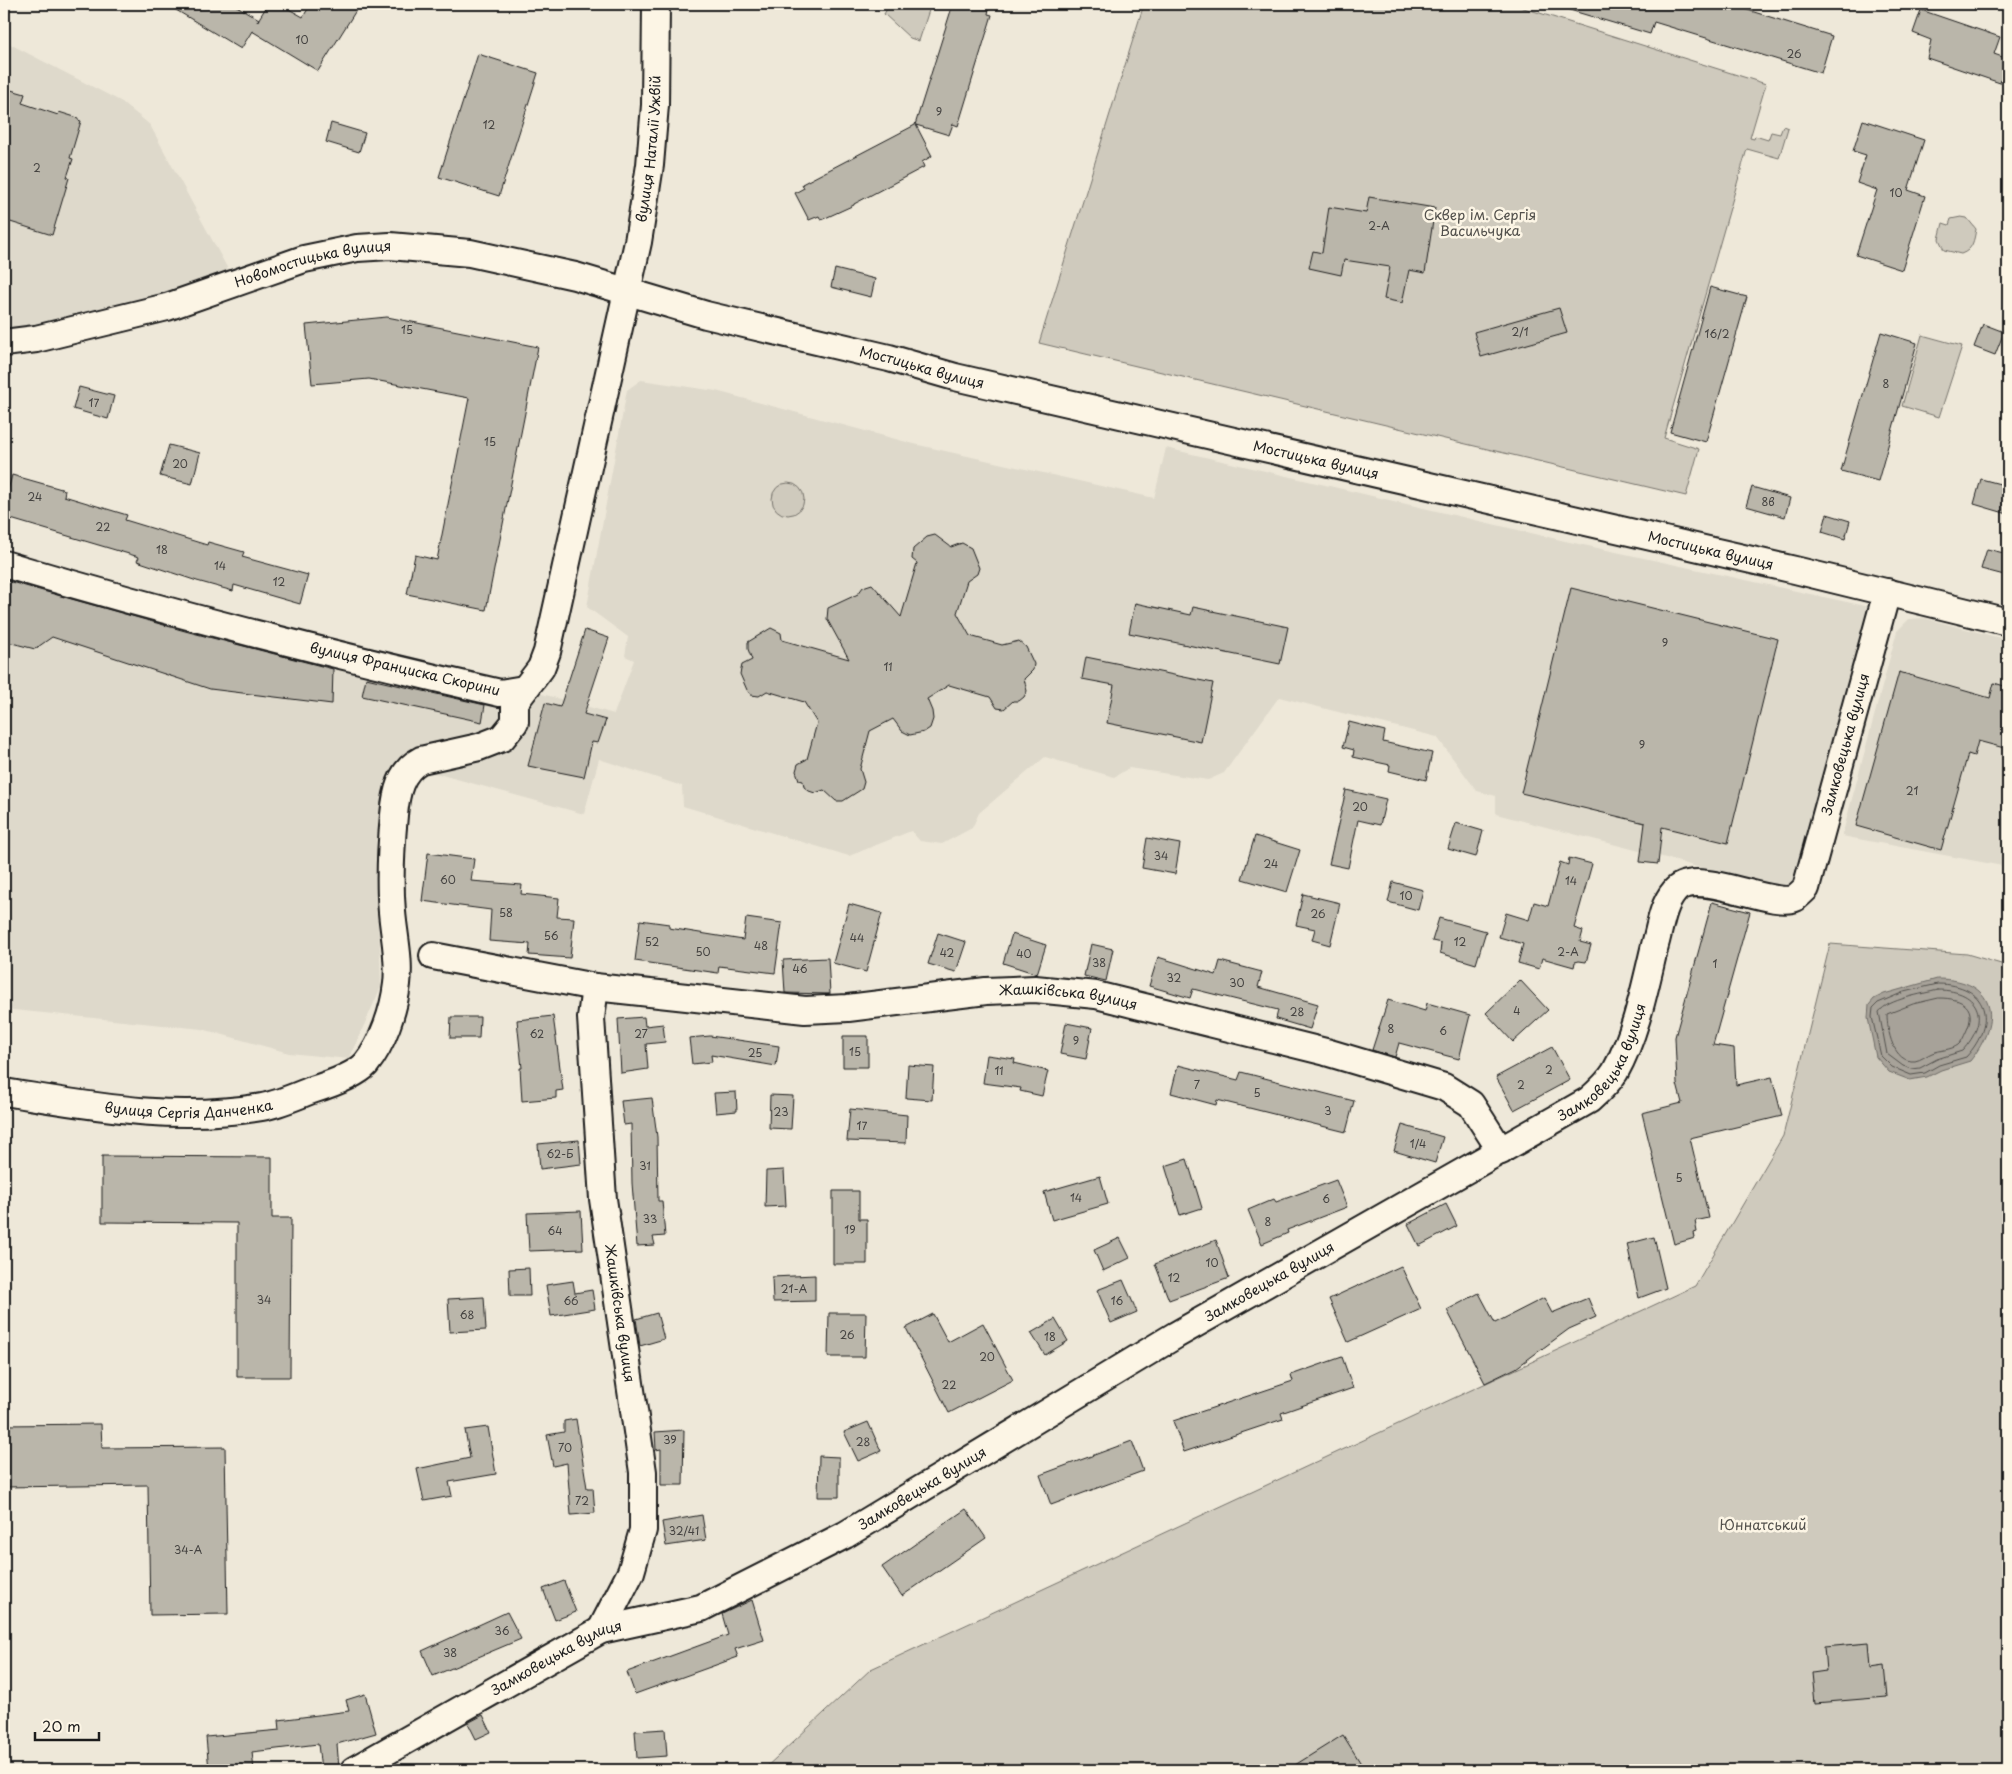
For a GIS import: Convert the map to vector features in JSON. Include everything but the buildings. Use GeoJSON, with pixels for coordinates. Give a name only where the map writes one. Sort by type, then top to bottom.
{"type":"FeatureCollection","features":[{"type":"Feature","properties":{"kind":"street","name":"вулиця Наталії Ужвій"},"geometry":{"type":"LineString","coordinates":[[626,292],[638,242],[650,165],[655,105],[656,4]]}},
{"type":"Feature","properties":{"kind":"street","name":"Новомостицька вулиця"},"geometry":{"type":"LineString","coordinates":[[4,343],[36,339],[167,307],[304,259],[357,248],[390,246],[470,254],[575,276],[626,292]]}},
{"type":"Feature","properties":{"kind":"street","name":"Мостицька вулиця"},"geometry":{"type":"LineString","coordinates":[[626,292],[706,316],[889,358],[983,384],[1887,592],[2008,622]]}},
{"type":"Feature","properties":{"kind":"street"},"geometry":{"type":"LineString","coordinates":[[524,689],[541,668],[547,652],[626,292]]}},
{"type":"Feature","properties":{"kind":"street","name":"вулиця Франциска Скорини"},"geometry":{"type":"LineString","coordinates":[[4,564],[127,600],[355,660],[500,693],[524,689]]}},
{"type":"Feature","properties":{"kind":"street","name":"Замковецька вулиця"},"geometry":{"type":"LineString","coordinates":[[354,1770],[601,1630],[701,1608],[845,1535],[1176,1335],[1589,1100],[1615,1072],[1641,1002],[1665,907],[1674,891],[1685,883],[1705,884],[1780,898],[1794,898],[1806,888],[1887,592]]}},
{"type":"Feature","properties":{"kind":"street","name":"вулиця Сергія Данченка"},"geometry":{"type":"LineString","coordinates":[[4,1092],[147,1113],[198,1114],[264,1106],[337,1082],[365,1065],[383,1034],[397,983],[398,952],[392,914],[390,862],[396,796],[401,780],[412,765],[421,760],[479,747],[502,738],[515,722],[515,702],[524,689]]}},
{"type":"Feature","properties":{"kind":"street","name":"Жашківська вулиця"},"geometry":{"type":"LineString","coordinates":[[433,956],[595,987],[805,1010],[848,1008],[986,991],[1035,989],[1096,995],[1326,1052],[1444,1087],[1471,1104],[1501,1151]]}},
{"type":"Feature","properties":{"kind":"street","name":"Жашківська вулиця"},"geometry":{"type":"LineString","coordinates":[[595,987],[591,1018],[603,1199],[642,1472],[643,1530],[631,1572],[601,1630]]}},
{"type":"Feature","properties":{"kind":"shaded area"},"geometry":{"type":"Polygon","coordinates":[[[4,41],[122,102],[150,125],[230,273],[147,302],[4,333],[4,41]]]}},
{"type":"Feature","properties":{"kind":"shaded area"},"geometry":{"type":"Polygon","coordinates":[[[641,380],[716,391],[914,444],[1154,498],[1166,448],[1565,541],[1879,609],[1802,888],[1785,893],[1659,856],[1496,814],[1496,796],[1477,791],[1437,737],[1279,697],[1224,773],[1208,780],[1129,768],[1114,777],[1045,757],[979,813],[972,828],[942,844],[920,841],[911,831],[849,856],[683,806],[682,786],[599,759],[584,814],[398,763],[384,787],[378,876],[381,987],[349,1059],[289,1053],[202,1029],[4,1009],[4,560],[524,689],[614,714],[634,660],[625,656],[628,637],[587,607],[627,390],[641,380]]]}},
{"type":"Feature","properties":{"kind":"shaded area"},"geometry":{"type":"Polygon","coordinates":[[[1924,618],[2008,640],[2008,867],[1842,836],[1897,631],[1909,619],[1924,618]]]}},
{"type":"Feature","properties":{"kind":"green space"},"geometry":{"type":"Polygon","coordinates":[[[890,4],[931,4],[919,41],[910,38],[884,14],[890,4]]]}},
{"type":"Feature","properties":{"kind":"green space","name":"Сквер ім. Сергія Васильчука"},"geometry":{"type":"Polygon","coordinates":[[[1144,4],[1511,4],[1766,84],[1750,138],[1754,139],[1755,136],[1768,140],[1771,132],[1780,134],[1783,126],[1788,128],[1779,158],[1747,149],[1664,438],[1699,449],[1686,496],[1039,343],[1144,4]]]}},
{"type":"Feature","properties":{"kind":"green space"},"geometry":{"type":"Polygon","coordinates":[[[1967,218],[1976,229],[1972,244],[1968,250],[1961,254],[1944,250],[1939,239],[1943,223],[1949,225],[1951,219],[1967,218]]]}},
{"type":"Feature","properties":{"kind":"green space"},"geometry":{"type":"Polygon","coordinates":[[[1922,335],[1962,346],[1939,417],[1902,406],[1922,335]]]}},
{"type":"Feature","properties":{"kind":"green space"},"geometry":{"type":"Polygon","coordinates":[[[788,483],[794,484],[799,488],[803,493],[803,505],[799,510],[794,514],[788,515],[782,514],[777,510],[773,505],[772,499],[773,493],[777,488],[782,484],[788,483]]]}},
{"type":"Feature","properties":{"kind":"green space","name":"Юннатський"},"geometry":{"type":"Polygon","coordinates":[[[1830,944],[1967,954],[2008,966],[2008,1770],[763,1770],[871,1669],[1695,1286],[1783,1136],[1830,944]]]}},
{"type":"Feature","properties":{"kind":"water"},"geometry":{"type":"Polygon","coordinates":[[[1937,979],[1957,981],[1972,986],[1982,994],[1988,1005],[1990,1017],[1987,1031],[1980,1046],[1970,1061],[1941,1070],[1927,1077],[1910,1080],[1889,1072],[1876,1057],[1868,1018],[1869,1005],[1874,999],[1884,994],[1937,979]]]}}]}
